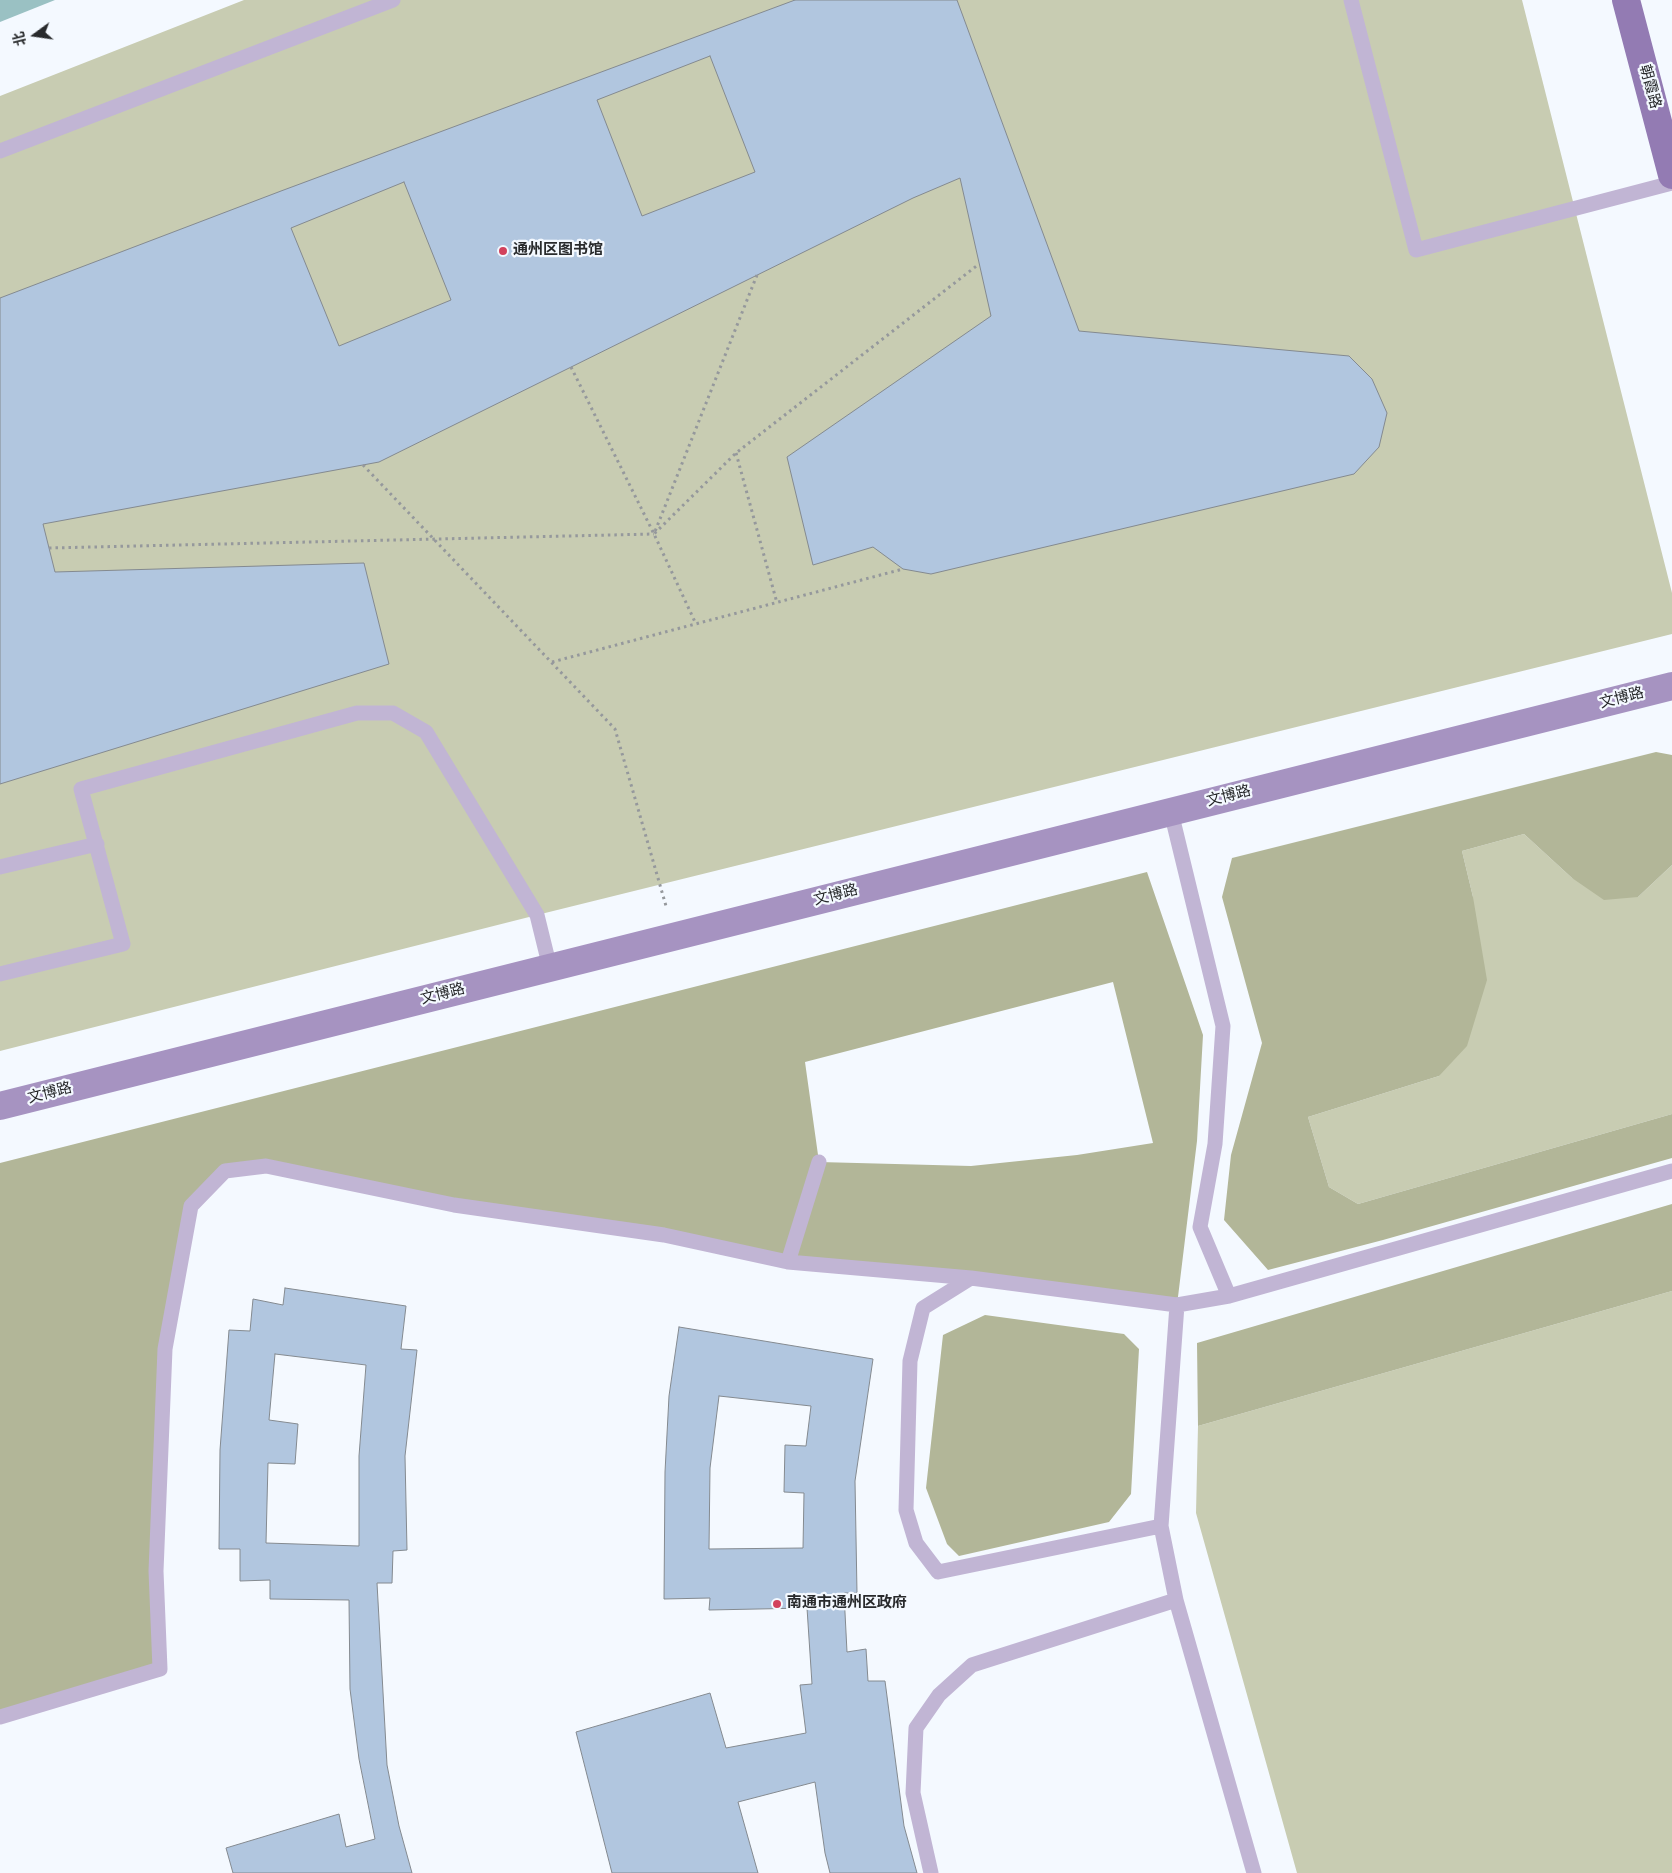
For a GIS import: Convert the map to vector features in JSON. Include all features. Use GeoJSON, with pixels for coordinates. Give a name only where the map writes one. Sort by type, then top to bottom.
{"type":"FeatureCollection","features":[{"type":"Feature","properties":{"kind":"main road","name":"朝霞路"},"geometry":{"type":"LineString","coordinates":[[1626,0],[1672,175]]}},
{"type":"Feature","properties":{"kind":"street","name":"文博路"},"geometry":{"type":"LineString","coordinates":[[0,1106],[1672,686]]}},
{"type":"Feature","properties":{"kind":"lane"},"geometry":{"type":"LineString","coordinates":[[0,151],[393,0]]}},
{"type":"Feature","properties":{"kind":"lane"},"geometry":{"type":"LineString","coordinates":[[1351,0],[1416,250],[1672,184]]}},
{"type":"Feature","properties":{"kind":"lane"},"geometry":{"type":"LineString","coordinates":[[0,974],[124,944],[81,789],[357,713],[393,713],[426,732],[537,915],[550,968]]}},
{"type":"Feature","properties":{"kind":"lane"},"geometry":{"type":"LineString","coordinates":[[1171,812],[1223,1026],[1215,1144],[1200,1227],[1229,1296]]}},
{"type":"Feature","properties":{"kind":"lane"},"geometry":{"type":"LineString","coordinates":[[0,867],[97,844]]}},
{"type":"Feature","properties":{"kind":"lane"},"geometry":{"type":"LineString","coordinates":[[788,1262],[819,1162]]}},
{"type":"Feature","properties":{"kind":"lane"},"geometry":{"type":"LineString","coordinates":[[0,1717],[160,1669],[156,1571],[165,1349],[191,1206],[225,1171],[266,1166],[454,1205],[664,1235],[788,1262],[970,1278],[1177,1305],[1229,1296],[1672,1171]]}},
{"type":"Feature","properties":{"kind":"lane"},"geometry":{"type":"LineString","coordinates":[[970,1278],[923,1308],[910,1361],[906,1510],[916,1543],[938,1572],[1161,1526]]}},
{"type":"Feature","properties":{"kind":"lane"},"geometry":{"type":"LineString","coordinates":[[1177,1305],[1161,1526],[1176,1600],[1254,1873]]}},
{"type":"Feature","properties":{"kind":"lane"},"geometry":{"type":"LineString","coordinates":[[931,1873],[912,1793],[916,1728],[939,1695],[972,1665],[1176,1600]]}},
{"type":"Feature","properties":{"kind":"path"},"geometry":{"type":"LineString","coordinates":[[49,548],[654,534],[736,453],[979,264]]}},
{"type":"Feature","properties":{"kind":"path"},"geometry":{"type":"LineString","coordinates":[[654,534],[757,275]]}},
{"type":"Feature","properties":{"kind":"path"},"geometry":{"type":"LineString","coordinates":[[570,367],[654,534],[696,624]]}},
{"type":"Feature","properties":{"kind":"path"},"geometry":{"type":"LineString","coordinates":[[736,453],[777,603]]}},
{"type":"Feature","properties":{"kind":"path"},"geometry":{"type":"LineString","coordinates":[[363,465],[615,729],[675,937]]}},
{"type":"Feature","properties":{"kind":"path"},"geometry":{"type":"LineString","coordinates":[[552,662],[903,569]]}},
{"type":"Feature","properties":{"kind":"green space"},"geometry":{"type":"Polygon","coordinates":[[[244,0],[1522,0],[1672,593],[1672,634],[537,915],[0,1051],[0,96],[244,0]]]}},
{"type":"Feature","properties":{"kind":"green space"},"geometry":{"type":"Polygon","coordinates":[[[1656,752],[1672,755],[1672,865],[1638,897],[1604,900],[1572,878],[1524,834],[1462,851],[1473,897],[1487,980],[1467,1046],[1439,1076],[1308,1117],[1329,1187],[1358,1204],[1672,1114],[1672,1158],[1383,1240],[1268,1270],[1224,1220],[1231,1155],[1262,1043],[1222,897],[1232,858],[1656,752]]]}},
{"type":"Feature","properties":{"kind":"green space"},"geometry":{"type":"Polygon","coordinates":[[[1524,834],[1572,878],[1638,897],[1672,865],[1672,1114],[1358,1204],[1329,1187],[1308,1117],[1439,1076],[1473,897],[1462,851],[1524,834]]]}},
{"type":"Feature","properties":{"kind":"green space"},"geometry":{"type":"Polygon","coordinates":[[[1147,872],[1203,1035],[1197,1141],[1177,1305],[788,1262],[266,1166],[225,1171],[191,1206],[165,1349],[160,1669],[0,1717],[0,1163],[1147,872]],[[1113,982],[805,1062],[819,1162],[971,1166],[1077,1155],[1153,1143],[1113,982]]]}},
{"type":"Feature","properties":{"kind":"green space"},"geometry":{"type":"Polygon","coordinates":[[[1672,1204],[1672,1291],[1198,1426],[1197,1343],[1672,1204]]]}},
{"type":"Feature","properties":{"kind":"green space"},"geometry":{"type":"Polygon","coordinates":[[[1672,1291],[1672,1873],[1297,1873],[1196,1513],[1198,1426],[1672,1291]]]}},
{"type":"Feature","properties":{"kind":"green space"},"geometry":{"type":"Polygon","coordinates":[[[985,1315],[1124,1334],[1139,1349],[1131,1494],[1109,1522],[959,1556],[947,1544],[926,1488],[943,1335],[985,1315]]]}},
{"type":"Feature","properties":{"kind":"water"},"geometry":{"type":"Polygon","coordinates":[[[0,0],[55,0],[0,22],[0,0]]]}},
{"type":"Feature","properties":{"kind":"building"},"geometry":{"type":"Polygon","coordinates":[[[795,0],[957,0],[1079,331],[1349,356],[1372,379],[1387,413],[1379,447],[1354,474],[931,574],[903,569],[873,547],[813,565],[787,457],[991,316],[960,178],[913,198],[379,462],[43,524],[55,572],[364,563],[389,664],[0,784],[0,298],[281,191],[795,0]],[[710,56],[597,100],[642,216],[755,172],[710,56]],[[404,182],[291,228],[339,346],[451,300],[404,182]]]}},
{"type":"Feature","properties":{"kind":"building"},"geometry":{"type":"Polygon","coordinates":[[[285,1288],[406,1306],[401,1349],[417,1350],[405,1456],[407,1550],[393,1551],[392,1583],[377,1583],[387,1765],[399,1826],[412,1873],[233,1873],[226,1848],[339,1814],[346,1847],[375,1839],[359,1759],[350,1689],[349,1600],[270,1599],[270,1580],[240,1581],[240,1549],[219,1549],[220,1450],[229,1330],[250,1331],[253,1299],[283,1305],[285,1288]],[[275,1354],[269,1420],[298,1424],[295,1464],[268,1463],[266,1543],[359,1546],[359,1456],[366,1365],[275,1354]]]}},
{"type":"Feature","properties":{"kind":"building","name":"南通市通州区政府"},"geometry":{"type":"Polygon","coordinates":[[[679,1327],[873,1359],[855,1481],[857,1593],[844,1593],[847,1652],[866,1649],[868,1681],[885,1681],[904,1826],[917,1873],[830,1873],[825,1853],[815,1782],[738,1802],[758,1873],[612,1873],[576,1732],[710,1693],[726,1748],[806,1733],[800,1685],[812,1684],[807,1608],[709,1610],[710,1598],[664,1599],[665,1472],[669,1396],[679,1327]],[[719,1396],[710,1468],[709,1549],[803,1548],[804,1493],[784,1492],[785,1445],[806,1446],[811,1406],[719,1396]]]}},
{"type":"Feature","properties":{"kind":"place","name":"通州区图书馆"},"geometry":{"type":"Point","coordinates":[503,251]}},
{"type":"Feature","properties":{"kind":"place","name":"南通市通州区政府"},"geometry":{"type":"Point","coordinates":[777,1604]}}]}
